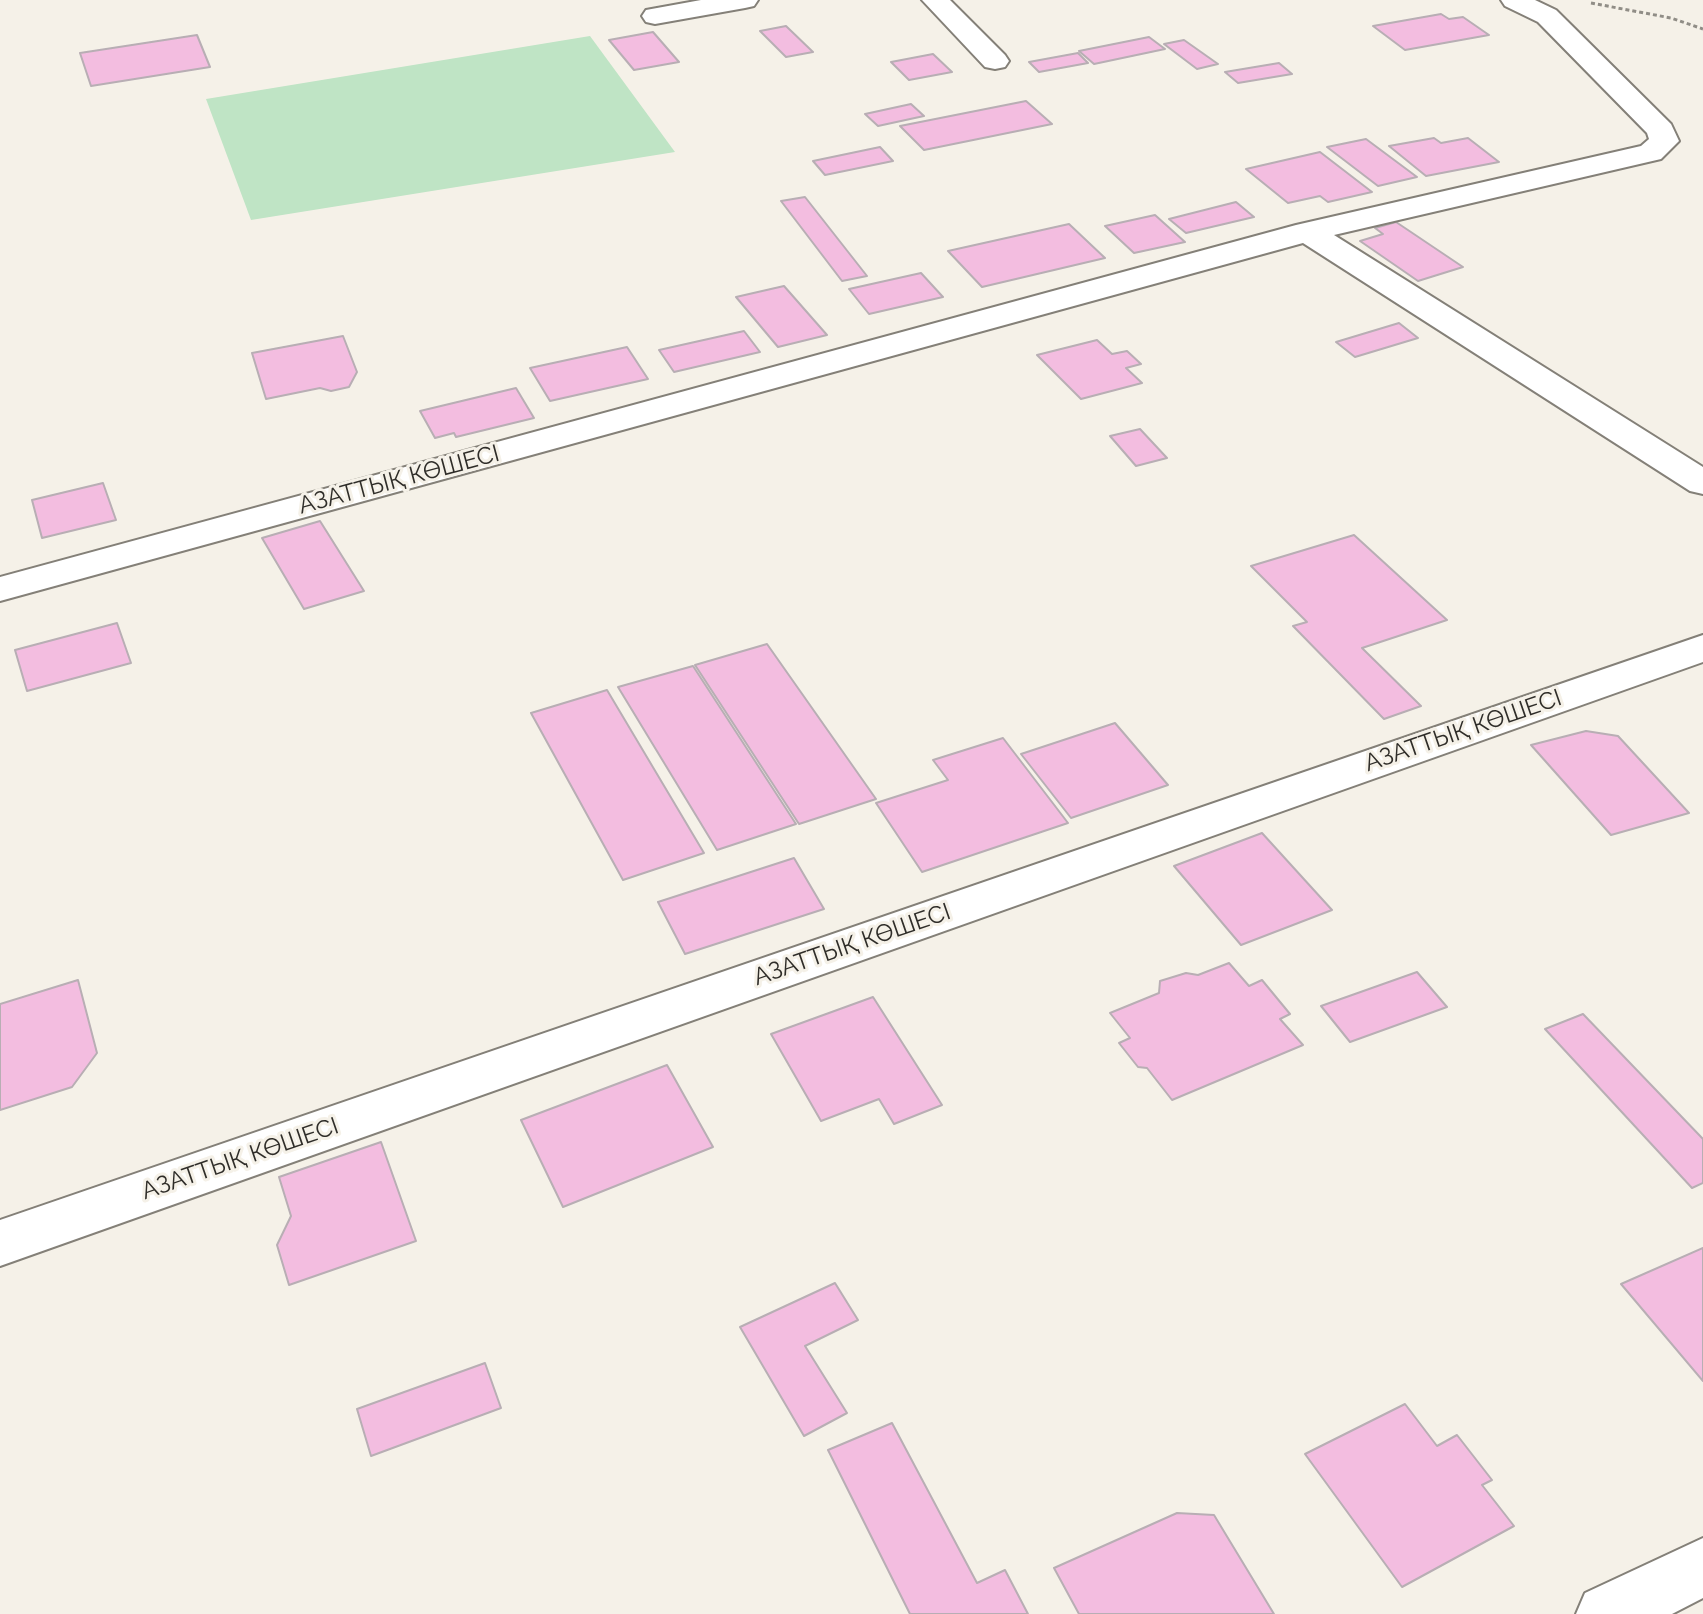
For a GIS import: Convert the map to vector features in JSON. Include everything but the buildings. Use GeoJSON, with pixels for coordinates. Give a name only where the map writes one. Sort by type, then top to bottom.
{"type":"FeatureCollection","features":[{"type":"Feature","properties":{"kind":"street"},"geometry":{"type":"LineString","coordinates":[[655,16],[745,0]]}},
{"type":"Feature","properties":{"kind":"street"},"geometry":{"type":"LineString","coordinates":[[935,0],[995,61]]}},
{"type":"Feature","properties":{"kind":"street","name":"АЗАТТЫҚ КӨШЕСІ"},"geometry":{"type":"LineString","coordinates":[[0,589],[1307,232],[1651,153],[1664,141],[1661,130],[1547,16],[1514,0]]}},
{"type":"Feature","properties":{"kind":"street"},"geometry":{"type":"LineString","coordinates":[[1307,232],[1703,483]]}},
{"type":"Feature","properties":{"kind":"street","name":"АЗАТТЫҚ КӨШЕСІ"},"geometry":{"type":"LineString","coordinates":[[0,1243],[1703,648]]}},
{"type":"Feature","properties":{"kind":"street"},"geometry":{"type":"LineString","coordinates":[[1607,1614],[1703,1567]]}},
{"type":"Feature","properties":{"kind":"path"},"geometry":{"type":"LineString","coordinates":[[1585,2],[1671,18],[1703,29]]}},
{"type":"Feature","properties":{"kind":"green space"},"geometry":{"type":"Polygon","coordinates":[[[590,36],[675,152],[251,220],[206,99],[590,36]]]}}]}
